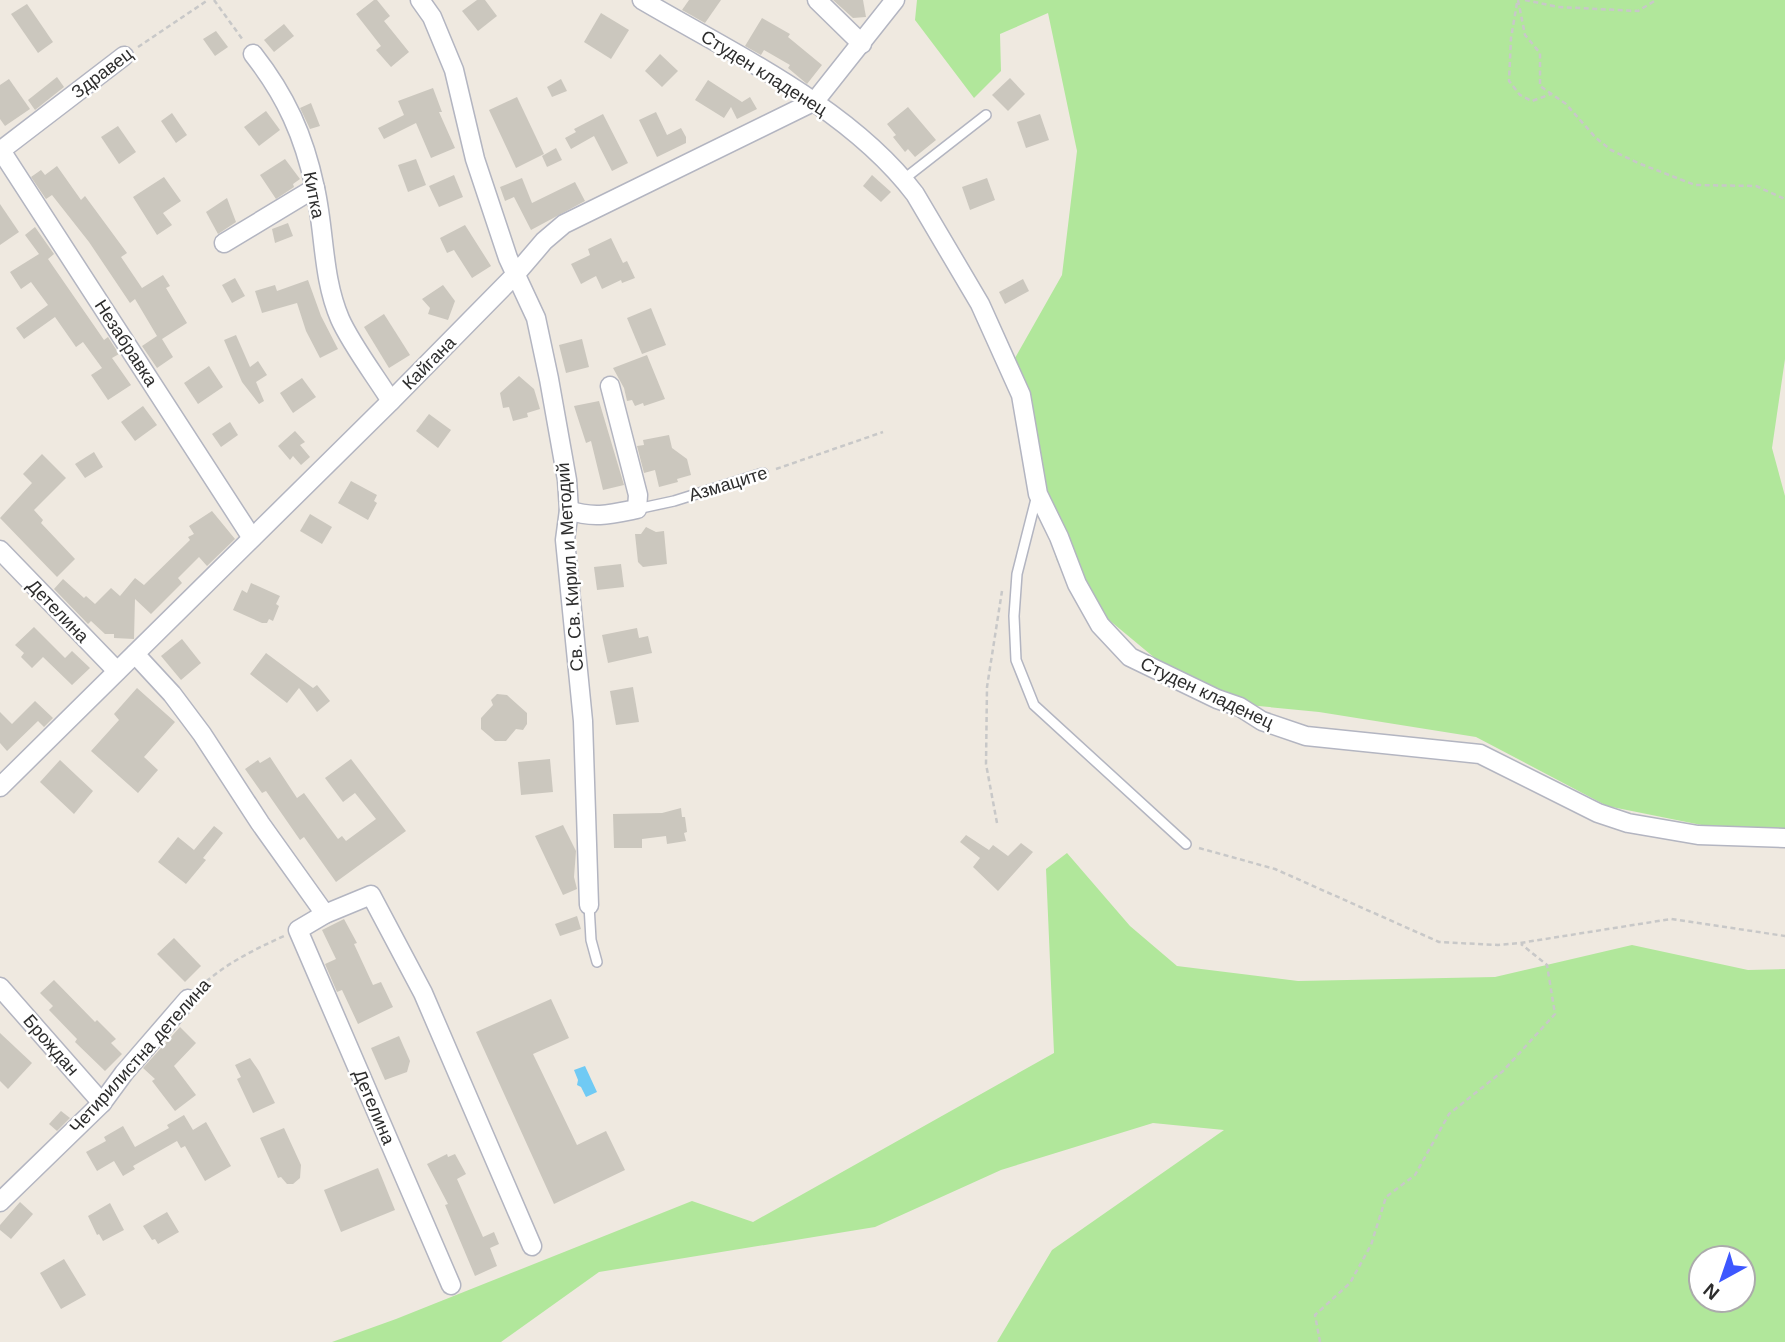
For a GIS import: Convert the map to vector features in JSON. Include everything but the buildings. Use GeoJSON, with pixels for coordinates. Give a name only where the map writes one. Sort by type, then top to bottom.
{"type":"FeatureCollection","features":[{"type":"Feature","properties":{"kind":"street","name":"Св. Св. Кирил и Методий"},"geometry":{"type":"LineString","coordinates":[[420,0],[432,17],[454,70],[475,159],[515,275],[536,318],[544,355],[567,480],[569,510],[565,540],[583,722],[589,905]]}},
{"type":"Feature","properties":{"kind":"street","name":"Студен кладенец"},"geometry":{"type":"LineString","coordinates":[[642,0],[816,102],[860,137],[904,179],[961,269],[998,340],[1021,395],[1038,494],[1059,537],[1077,584],[1100,625],[1130,657],[1217,699],[1240,707],[1262,721],[1306,736],[1480,754],[1598,813],[1628,822],[1698,835],[1785,838]]}},
{"type":"Feature","properties":{"kind":"street"},"geometry":{"type":"LineString","coordinates":[[817,0],[862,44]]}},
{"type":"Feature","properties":{"kind":"street","name":"Кайгана"},"geometry":{"type":"LineString","coordinates":[[0,787],[391,401],[564,224],[816,102],[895,0]]}},
{"type":"Feature","properties":{"kind":"street","name":"Китка"},"geometry":{"type":"LineString","coordinates":[[253,54],[276,83],[291,111],[316,188],[325,268],[340,320],[391,401]]}},
{"type":"Feature","properties":{"kind":"street","name":"Здравец"},"geometry":{"type":"LineString","coordinates":[[0,150],[124,57]]}},
{"type":"Feature","properties":{"kind":"street","name":"Незабравка"},"geometry":{"type":"LineString","coordinates":[[0,150],[252,538]]}},
{"type":"Feature","properties":{"kind":"street"},"geometry":{"type":"LineString","coordinates":[[224,243],[316,188]]}},
{"type":"Feature","properties":{"kind":"street"},"geometry":{"type":"LineString","coordinates":[[610,386],[638,495],[637,509]]}},
{"type":"Feature","properties":{"kind":"street","name":"Азмаците"},"geometry":{"type":"LineString","coordinates":[[569,510],[594,517],[637,509]]}},
{"type":"Feature","properties":{"kind":"street","name":"Детелина"},"geometry":{"type":"LineString","coordinates":[[0,550],[117,671]]}},
{"type":"Feature","properties":{"kind":"street"},"geometry":{"type":"LineString","coordinates":[[135,654],[172,694],[196,726],[260,823],[325,914]]}},
{"type":"Feature","properties":{"kind":"street"},"geometry":{"type":"LineString","coordinates":[[298,930],[325,914],[372,895],[423,993],[533,1246]]}},
{"type":"Feature","properties":{"kind":"street","name":"Детелина"},"geometry":{"type":"LineString","coordinates":[[298,930],[451,1285]]}},
{"type":"Feature","properties":{"kind":"street","name":"Брождан"},"geometry":{"type":"LineString","coordinates":[[0,987],[102,1103]]}},
{"type":"Feature","properties":{"kind":"street","name":"Четирилистна детелина"},"geometry":{"type":"LineString","coordinates":[[0,1202],[102,1103],[124,1073],[188,999]]}},
{"type":"Feature","properties":{"kind":"lane"},"geometry":{"type":"LineString","coordinates":[[904,179],[986,115]]}},
{"type":"Feature","properties":{"kind":"lane","name":"Азмаците"},"geometry":{"type":"LineString","coordinates":[[637,509],[674,501],[763,473]]}},
{"type":"Feature","properties":{"kind":"lane"},"geometry":{"type":"LineString","coordinates":[[1038,494],[1017,574],[1014,616],[1016,660],[1034,705],[1186,845]]}},
{"type":"Feature","properties":{"kind":"lane"},"geometry":{"type":"LineString","coordinates":[[589,905],[591,940],[597,962]]}},
{"type":"Feature","properties":{"kind":"path","name":"Здравец"},"geometry":{"type":"LineString","coordinates":[[124,57],[208,0]]}},
{"type":"Feature","properties":{"kind":"path"},"geometry":{"type":"LineString","coordinates":[[214,0],[253,54]]}},
{"type":"Feature","properties":{"kind":"path"},"geometry":{"type":"LineString","coordinates":[[1518,0],[1525,35],[1540,53],[1540,86],[1566,104],[1595,138],[1611,150],[1695,185],[1756,186],[1785,199]]}},
{"type":"Feature","properties":{"kind":"path"},"geometry":{"type":"LineString","coordinates":[[1518,0],[1511,38],[1509,81],[1520,95],[1532,101],[1552,94]]}},
{"type":"Feature","properties":{"kind":"path"},"geometry":{"type":"LineString","coordinates":[[1525,0],[1558,7],[1637,11],[1656,0]]}},
{"type":"Feature","properties":{"kind":"path","name":"Азмаците"},"geometry":{"type":"LineString","coordinates":[[763,473],[883,432]]}},
{"type":"Feature","properties":{"kind":"path"},"geometry":{"type":"LineString","coordinates":[[997,823],[986,764],[987,687],[1000,595],[1005,583]]}},
{"type":"Feature","properties":{"kind":"path"},"geometry":{"type":"LineString","coordinates":[[1186,845],[1275,869],[1439,942],[1498,945],[1520,943],[1671,919],[1785,936]]}},
{"type":"Feature","properties":{"kind":"path","name":"Четирилистна детелина"},"geometry":{"type":"LineString","coordinates":[[188,999],[217,971],[242,955],[298,930]]}},
{"type":"Feature","properties":{"kind":"path"},"geometry":{"type":"LineString","coordinates":[[1320,1342],[1315,1315],[1350,1283],[1371,1245],[1385,1197],[1415,1175],[1449,1114],[1503,1070],[1555,1014],[1547,965],[1520,943]]}},
{"type":"Feature","properties":{"kind":"green space"},"geometry":{"type":"Polygon","coordinates":[[[917,0],[1785,0],[1785,359],[1772,448],[1785,496],[1785,828],[1751,835],[1607,806],[1476,737],[1319,712],[1248,705],[1156,659],[1097,610],[1057,561],[1030,471],[1011,365],[1062,275],[1077,151],[1048,13],[1000,34],[1001,71],[974,98],[915,20],[917,0]]]}},
{"type":"Feature","properties":{"kind":"green space"},"geometry":{"type":"Polygon","coordinates":[[[1067,853],[1130,926],[1177,966],[1298,981],[1495,977],[1632,945],[1748,970],[1785,969],[1785,1342],[997,1342],[1052,1250],[1224,1130],[1153,1123],[1001,1170],[875,1227],[599,1272],[501,1342],[332,1342],[692,1201],[753,1222],[1054,1053],[1046,869],[1067,853]]]}},
{"type":"Feature","properties":{"kind":"water"},"geometry":{"type":"Polygon","coordinates":[[[585,1066],[597,1092],[586,1097],[577,1085],[574,1070],[585,1066]]]}}]}
